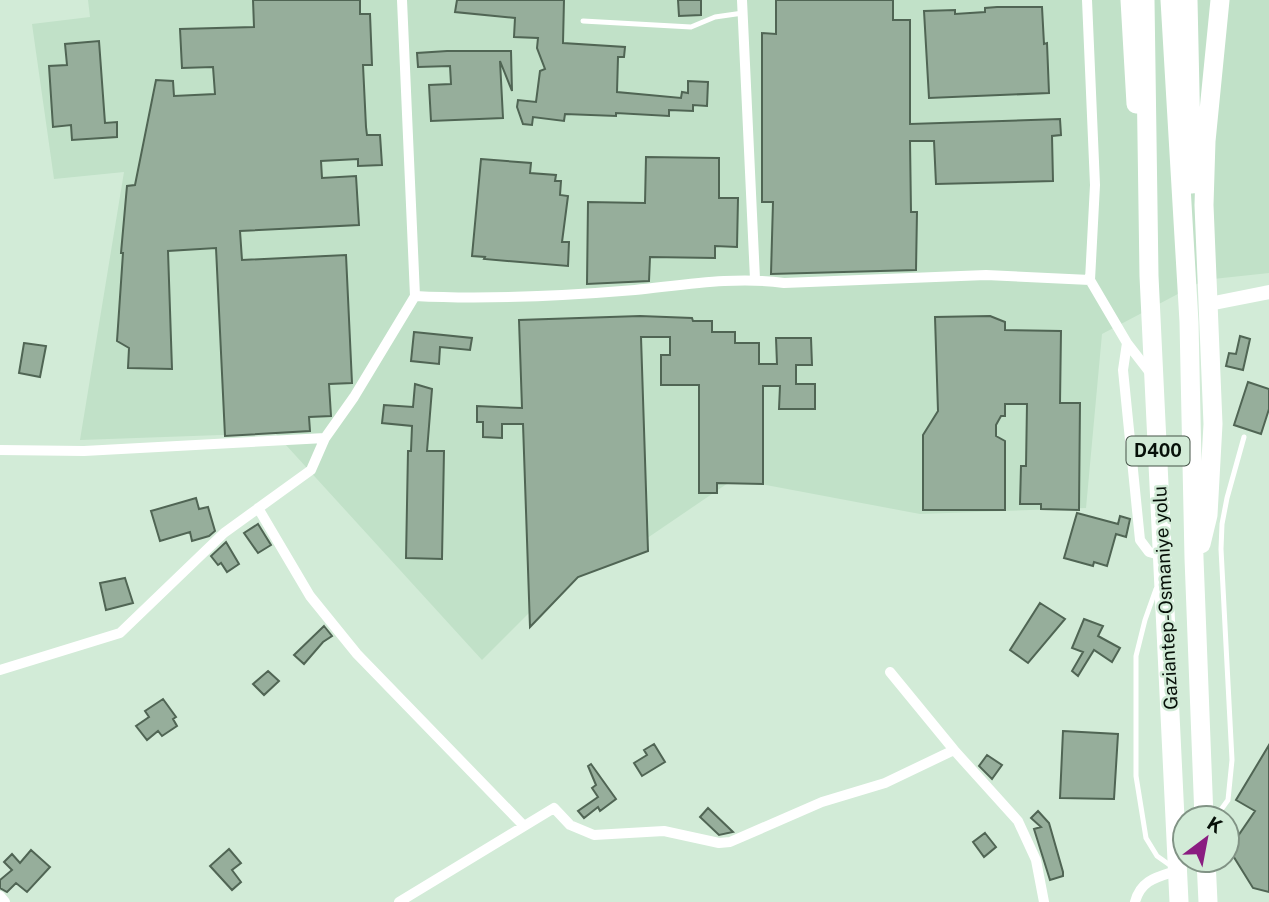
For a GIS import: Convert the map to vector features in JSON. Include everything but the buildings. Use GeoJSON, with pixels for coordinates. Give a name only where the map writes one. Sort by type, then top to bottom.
{"type":"FeatureCollection","features":[{"type":"Feature","properties":{"kind":"highway","name":"D400"},"geometry":{"type":"LineString","coordinates":[[1130,0],[1139,210],[1149,276]]}},
{"type":"Feature","properties":{"kind":"highway","name":"Gaziantep-Osmaniye yolu"},"geometry":{"type":"LineString","coordinates":[[1145,0],[1149,276],[1176,804]]}},
{"type":"Feature","properties":{"kind":"highway","name":"Gaziantep-Osmaniye yolu"},"geometry":{"type":"LineString","coordinates":[[1170,0],[1189,321],[1194,558],[1204,804]]}},
{"type":"Feature","properties":{"kind":"highway","name":"D400"},"geometry":{"type":"LineString","coordinates":[[1184,265],[1192,204],[1188,0]]}},
{"type":"Feature","properties":{"kind":"highway"},"geometry":{"type":"LineString","coordinates":[[1194,558],[1204,536],[1208,515],[1213,424],[1204,205],[1210,86],[1220,0]]}},
{"type":"Feature","properties":{"kind":"highway","name":"Gaziantep-Osmaniye yolu"},"geometry":{"type":"LineString","coordinates":[[1179,874],[1180,902]]}},
{"type":"Feature","properties":{"kind":"highway"},"geometry":{"type":"LineString","coordinates":[[1207,874],[1208,902]]}},
{"type":"Feature","properties":{"kind":"street"},"geometry":{"type":"LineString","coordinates":[[0,670],[120,633],[224,533],[311,470],[325,438],[354,397],[415,296],[402,0]]}},
{"type":"Feature","properties":{"kind":"street"},"geometry":{"type":"LineString","coordinates":[[742,0],[755,279]]}},
{"type":"Feature","properties":{"kind":"street"},"geometry":{"type":"LineString","coordinates":[[1087,0],[1095,185],[1090,280],[1127,343],[1154,377]]}},
{"type":"Feature","properties":{"kind":"street"},"geometry":{"type":"LineString","coordinates":[[415,296],[466,299],[589,293],[755,279],[784,283],[986,275],[1090,280]]}},
{"type":"Feature","properties":{"kind":"street"},"geometry":{"type":"LineString","coordinates":[[1209,304],[1269,292]]}},
{"type":"Feature","properties":{"kind":"street"},"geometry":{"type":"LineString","coordinates":[[1127,343],[1123,368],[1140,540],[1149,552],[1163,563]]}},
{"type":"Feature","properties":{"kind":"street"},"geometry":{"type":"LineString","coordinates":[[0,450],[84,451],[325,438]]}},
{"type":"Feature","properties":{"kind":"street"},"geometry":{"type":"LineString","coordinates":[[258,508],[310,596],[357,654],[523,825]]}},
{"type":"Feature","properties":{"kind":"street"},"geometry":{"type":"LineString","coordinates":[[890,672],[1017,821],[1035,860],[1044,902]]}},
{"type":"Feature","properties":{"kind":"street"},"geometry":{"type":"LineString","coordinates":[[399,902],[554,808],[570,825],[594,835],[664,831],[719,843],[730,842],[822,802],[885,783],[954,750]]}},
{"type":"Feature","properties":{"kind":"street"},"geometry":{"type":"LineString","coordinates":[[1135,902],[1142,885],[1150,879],[1171,872]]}},
{"type":"Feature","properties":{"kind":"street"},"geometry":{"type":"LineString","coordinates":[[0,896],[5,902]]}},
{"type":"Feature","properties":{"kind":"lane"},"geometry":{"type":"LineString","coordinates":[[583,21],[691,27],[715,17],[743,13]]}},
{"type":"Feature","properties":{"kind":"lane"},"geometry":{"type":"LineString","coordinates":[[1225,804],[1232,760],[1222,524],[1244,437]]}},
{"type":"Feature","properties":{"kind":"lane"},"geometry":{"type":"LineString","coordinates":[[1163,563],[1144,620],[1136,656],[1136,776],[1146,838],[1157,856],[1171,865]]}},
{"type":"Feature","properties":{"kind":"shaded area"},"geometry":{"type":"Polygon","coordinates":[[[88,0],[1269,0],[1269,273],[1213,279],[1212,276],[1102,334],[1086,508],[920,514],[734,479],[640,543],[577,565],[482,660],[275,433],[80,440],[124,172],[54,179],[32,24],[90,17],[88,0]]]}}]}
